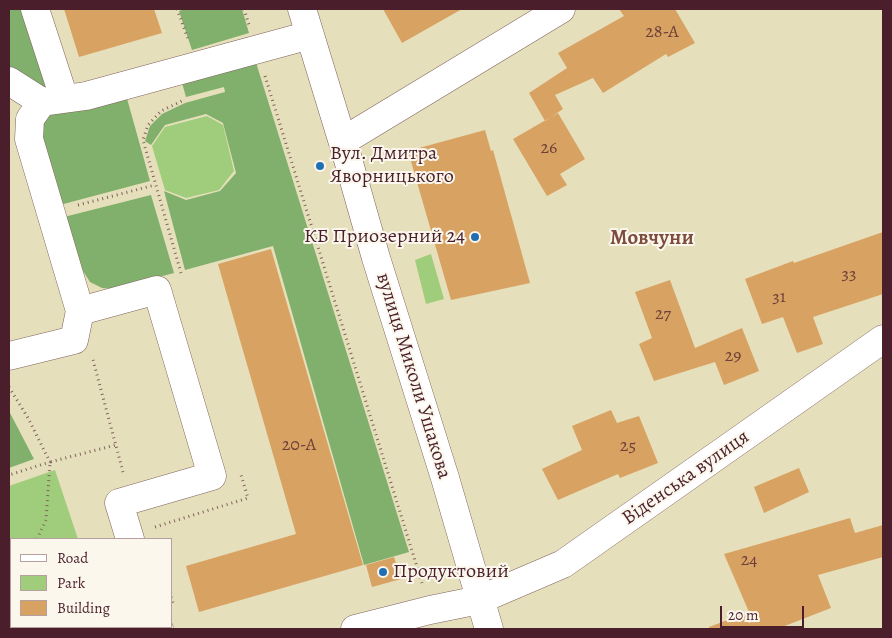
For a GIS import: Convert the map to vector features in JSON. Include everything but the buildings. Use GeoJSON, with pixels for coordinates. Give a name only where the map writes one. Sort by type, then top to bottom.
{"type":"FeatureCollection","features":[{"type":"Feature","properties":{"kind":"street"},"geometry":{"type":"LineString","coordinates":[[35,9],[53,100]]}},
{"type":"Feature","properties":{"kind":"street","name":"вулиця Миколи Ушакова"},"geometry":{"type":"LineString","coordinates":[[302,9],[343,141],[376,258],[445,478],[488,629]]}},
{"type":"Feature","properties":{"kind":"street"},"geometry":{"type":"LineString","coordinates":[[343,141],[561,9]]}},
{"type":"Feature","properties":{"kind":"street"},"geometry":{"type":"LineString","coordinates":[[9,81],[53,100],[86,96],[256,48],[310,35]]}},
{"type":"Feature","properties":{"kind":"street"},"geometry":{"type":"LineString","coordinates":[[9,356],[74,340],[80,311],[29,139],[30,119],[53,100]]}},
{"type":"Feature","properties":{"kind":"street"},"geometry":{"type":"LineString","coordinates":[[80,311],[157,290],[212,476],[119,503],[130,538]]}},
{"type":"Feature","properties":{"kind":"street","name":"Віденська вулиця"},"geometry":{"type":"LineString","coordinates":[[355,629],[479,600],[564,564],[883,339]]}},
{"type":"Feature","properties":{"kind":"path"},"geometry":{"type":"LineString","coordinates":[[244,9],[430,610]]}},
{"type":"Feature","properties":{"kind":"path"},"geometry":{"type":"LineString","coordinates":[[181,275],[143,140],[148,125],[161,111],[184,100]]}},
{"type":"Feature","properties":{"kind":"path"},"geometry":{"type":"LineString","coordinates":[[51,212],[155,185]]}},
{"type":"Feature","properties":{"kind":"path"},"geometry":{"type":"LineString","coordinates":[[93,359],[131,500]]}},
{"type":"Feature","properties":{"kind":"path"},"geometry":{"type":"LineString","coordinates":[[9,387],[50,462],[46,520],[37,538]]}},
{"type":"Feature","properties":{"kind":"path"},"geometry":{"type":"LineString","coordinates":[[9,401],[14,396]]}},
{"type":"Feature","properties":{"kind":"path"},"geometry":{"type":"LineString","coordinates":[[9,475],[116,445]]}},
{"type":"Feature","properties":{"kind":"green space"},"geometry":{"type":"Polygon","coordinates":[[[9,9],[28,9],[52,86],[41,89],[9,68],[9,9]]]}},
{"type":"Feature","properties":{"kind":"green space"},"geometry":{"type":"Polygon","coordinates":[[[185,9],[242,9],[249,33],[192,50],[179,11],[185,9]]]}},
{"type":"Feature","properties":{"kind":"green space"},"geometry":{"type":"Polygon","coordinates":[[[248,37],[409,552],[364,565],[273,246],[185,270],[164,191],[186,200],[220,191],[236,173],[223,123],[206,114],[165,125],[151,145],[145,141],[150,126],[162,114],[185,103],[225,92],[224,87],[186,97],[175,58],[248,37]]]}},
{"type":"Feature","properties":{"kind":"green space"},"geometry":{"type":"Polygon","coordinates":[[[121,77],[150,181],[56,206],[37,142],[40,115],[121,77]]]}},
{"type":"Feature","properties":{"kind":"green space"},"geometry":{"type":"Polygon","coordinates":[[[207,116],[223,125],[234,171],[219,190],[186,198],[165,190],[152,146],[165,127],[207,116]]]}},
{"type":"Feature","properties":{"kind":"green space"},"geometry":{"type":"Polygon","coordinates":[[[151,195],[174,273],[114,289],[102,288],[90,282],[83,271],[64,217],[151,195]]]}},
{"type":"Feature","properties":{"kind":"green space"},"geometry":{"type":"Polygon","coordinates":[[[431,254],[444,299],[426,304],[415,260],[431,254]]]}},
{"type":"Feature","properties":{"kind":"green space"},"geometry":{"type":"Polygon","coordinates":[[[9,411],[34,459],[9,468],[9,411]]]}},
{"type":"Feature","properties":{"kind":"green space"},"geometry":{"type":"Polygon","coordinates":[[[55,470],[78,538],[10,538],[10,618],[9,618],[9,486],[55,470]]]}},
{"type":"Feature","properties":{"kind":"place","name":"Вул. Дмитра Яворницького"},"geometry":{"type":"Point","coordinates":[320,166]}},
{"type":"Feature","properties":{"kind":"place","name":"КБ Приозерний 24"},"geometry":{"type":"Point","coordinates":[475,237]}},
{"type":"Feature","properties":{"kind":"place","name":"Продуктовий"},"geometry":{"type":"Point","coordinates":[383,572]}},
{"type":"Feature","properties":{"kind":"district","name":"Мовчуни"},"geometry":{"type":"Point","coordinates":[652,239]}}]}
